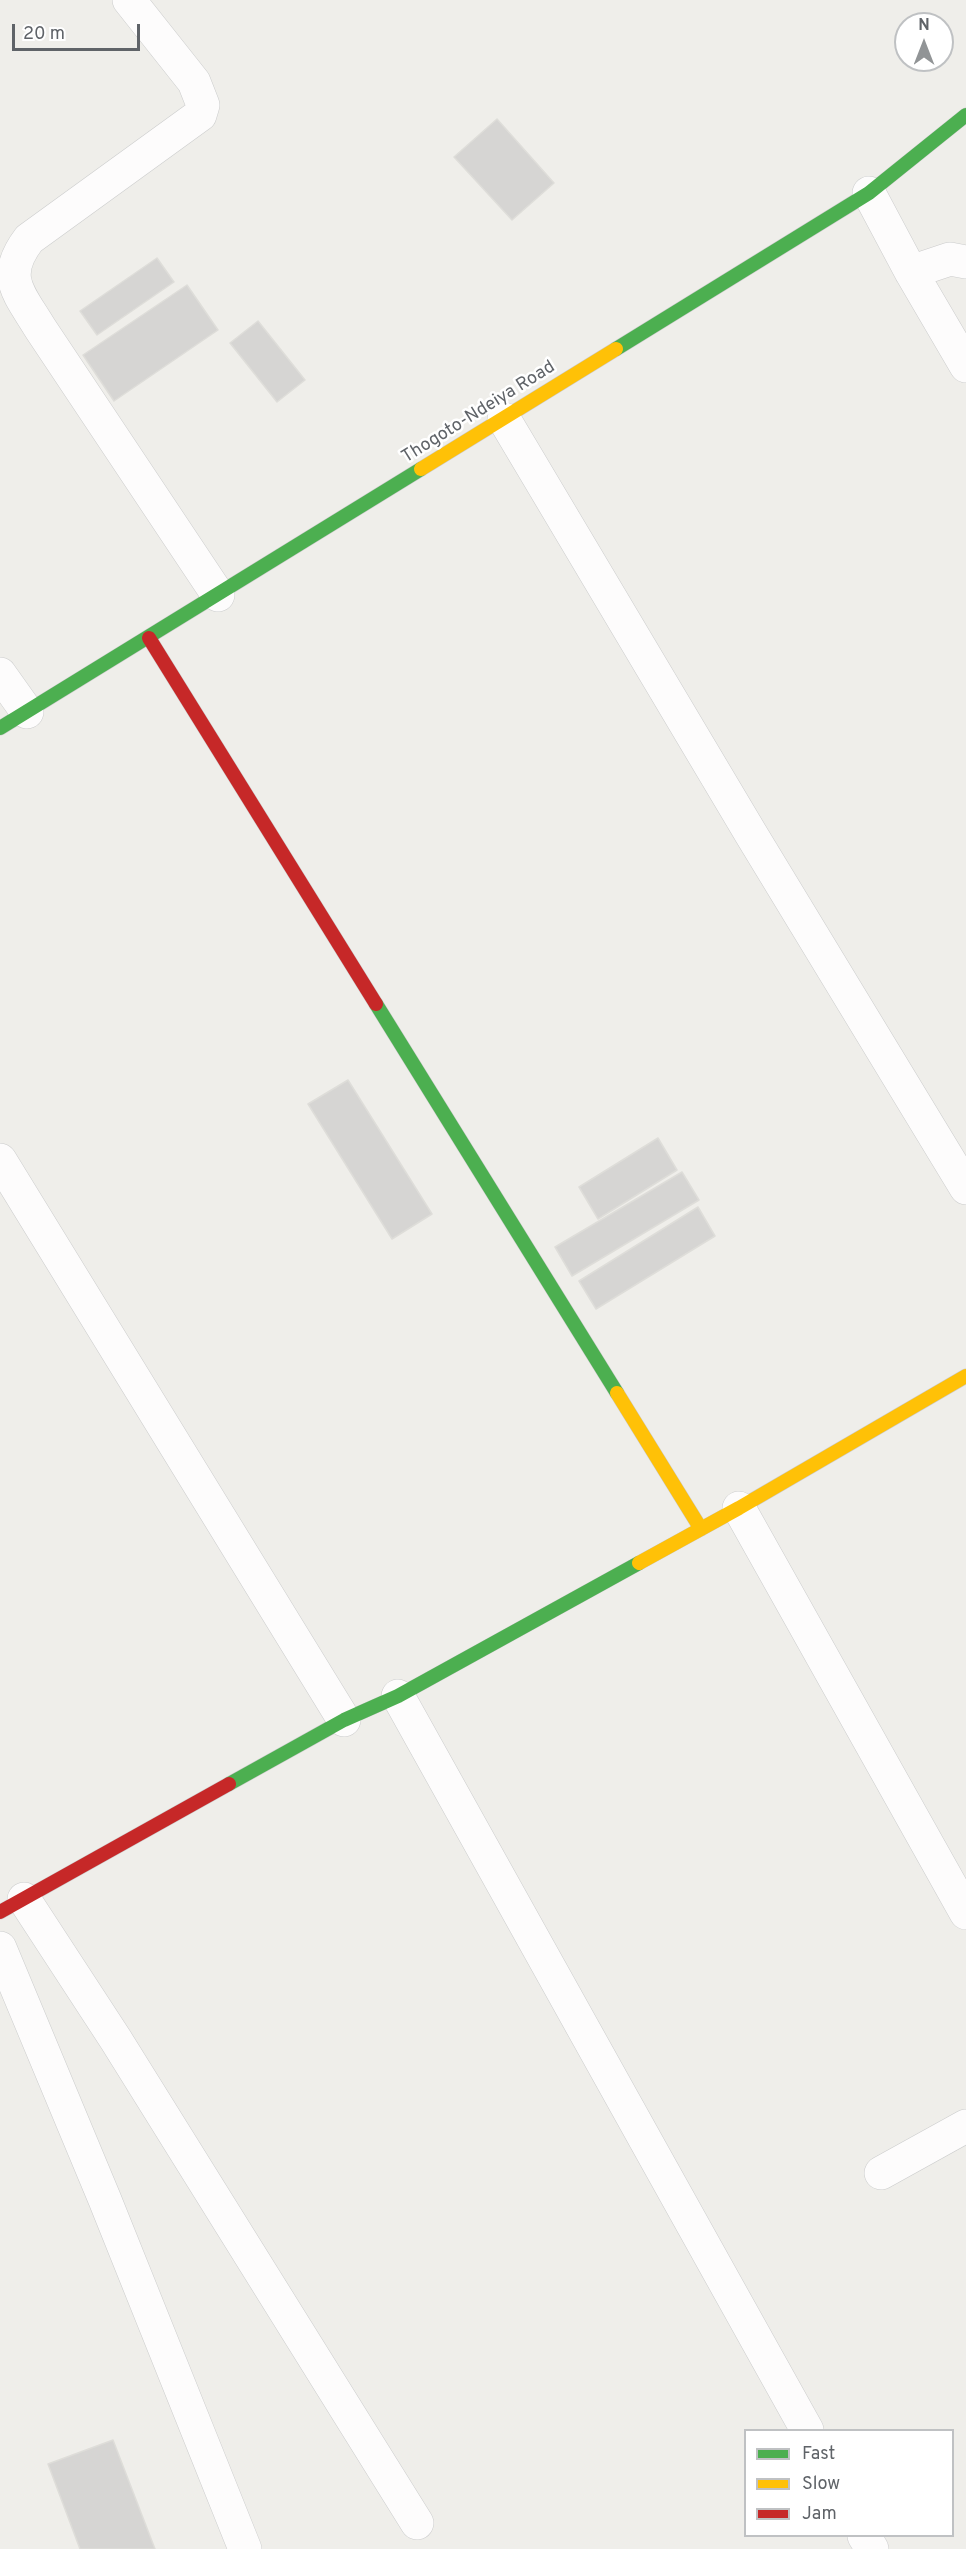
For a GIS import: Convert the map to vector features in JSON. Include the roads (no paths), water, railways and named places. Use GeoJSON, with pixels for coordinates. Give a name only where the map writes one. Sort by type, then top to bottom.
{"type":"FeatureCollection","features":[{"type":"Feature","properties":{"kind":"street"},"geometry":{"type":"LineString","coordinates":[[129,0],[194,82],[203,105],[200,115],[29,239],[20,251],[13,270],[16,288],[40,328],[218,595]]}},
{"type":"Feature","properties":{"kind":"street","name":"Thogoto-Ndeiya Road"},"geometry":{"type":"LineString","coordinates":[[13,720],[869,193],[966,115]]}},
{"type":"Feature","properties":{"kind":"street"},"geometry":{"type":"LineString","coordinates":[[869,193],[911,272],[966,366]]}},
{"type":"Feature","properties":{"kind":"street"},"geometry":{"type":"LineString","coordinates":[[911,272],[950,259],[966,262]]}},
{"type":"Feature","properties":{"kind":"street"},"geometry":{"type":"LineString","coordinates":[[504,419],[751,834],[966,1188]]}},
{"type":"Feature","properties":{"kind":"street"},"geometry":{"type":"LineString","coordinates":[[149,638],[701,1529]]}},
{"type":"Feature","properties":{"kind":"street"},"geometry":{"type":"LineString","coordinates":[[0,674],[13,720]]}},
{"type":"Feature","properties":{"kind":"street"},"geometry":{"type":"LineString","coordinates":[[0,1160],[344,1720]]}},
{"type":"Feature","properties":{"kind":"street"},"geometry":{"type":"LineString","coordinates":[[417,2523],[116,2040],[12,1906],[344,1720],[398,1696],[739,1508],[966,1376]]}},
{"type":"Feature","properties":{"kind":"street"},"geometry":{"type":"LineString","coordinates":[[739,1508],[966,1913]]}},
{"type":"Feature","properties":{"kind":"street"},"geometry":{"type":"LineString","coordinates":[[398,1696],[806,2429]]}},
{"type":"Feature","properties":{"kind":"street"},"geometry":{"type":"LineString","coordinates":[[0,1948],[105,2200],[245,2549]]}},
{"type":"Feature","properties":{"kind":"street"},"geometry":{"type":"LineString","coordinates":[[881,2174],[966,2126]]}}]}
